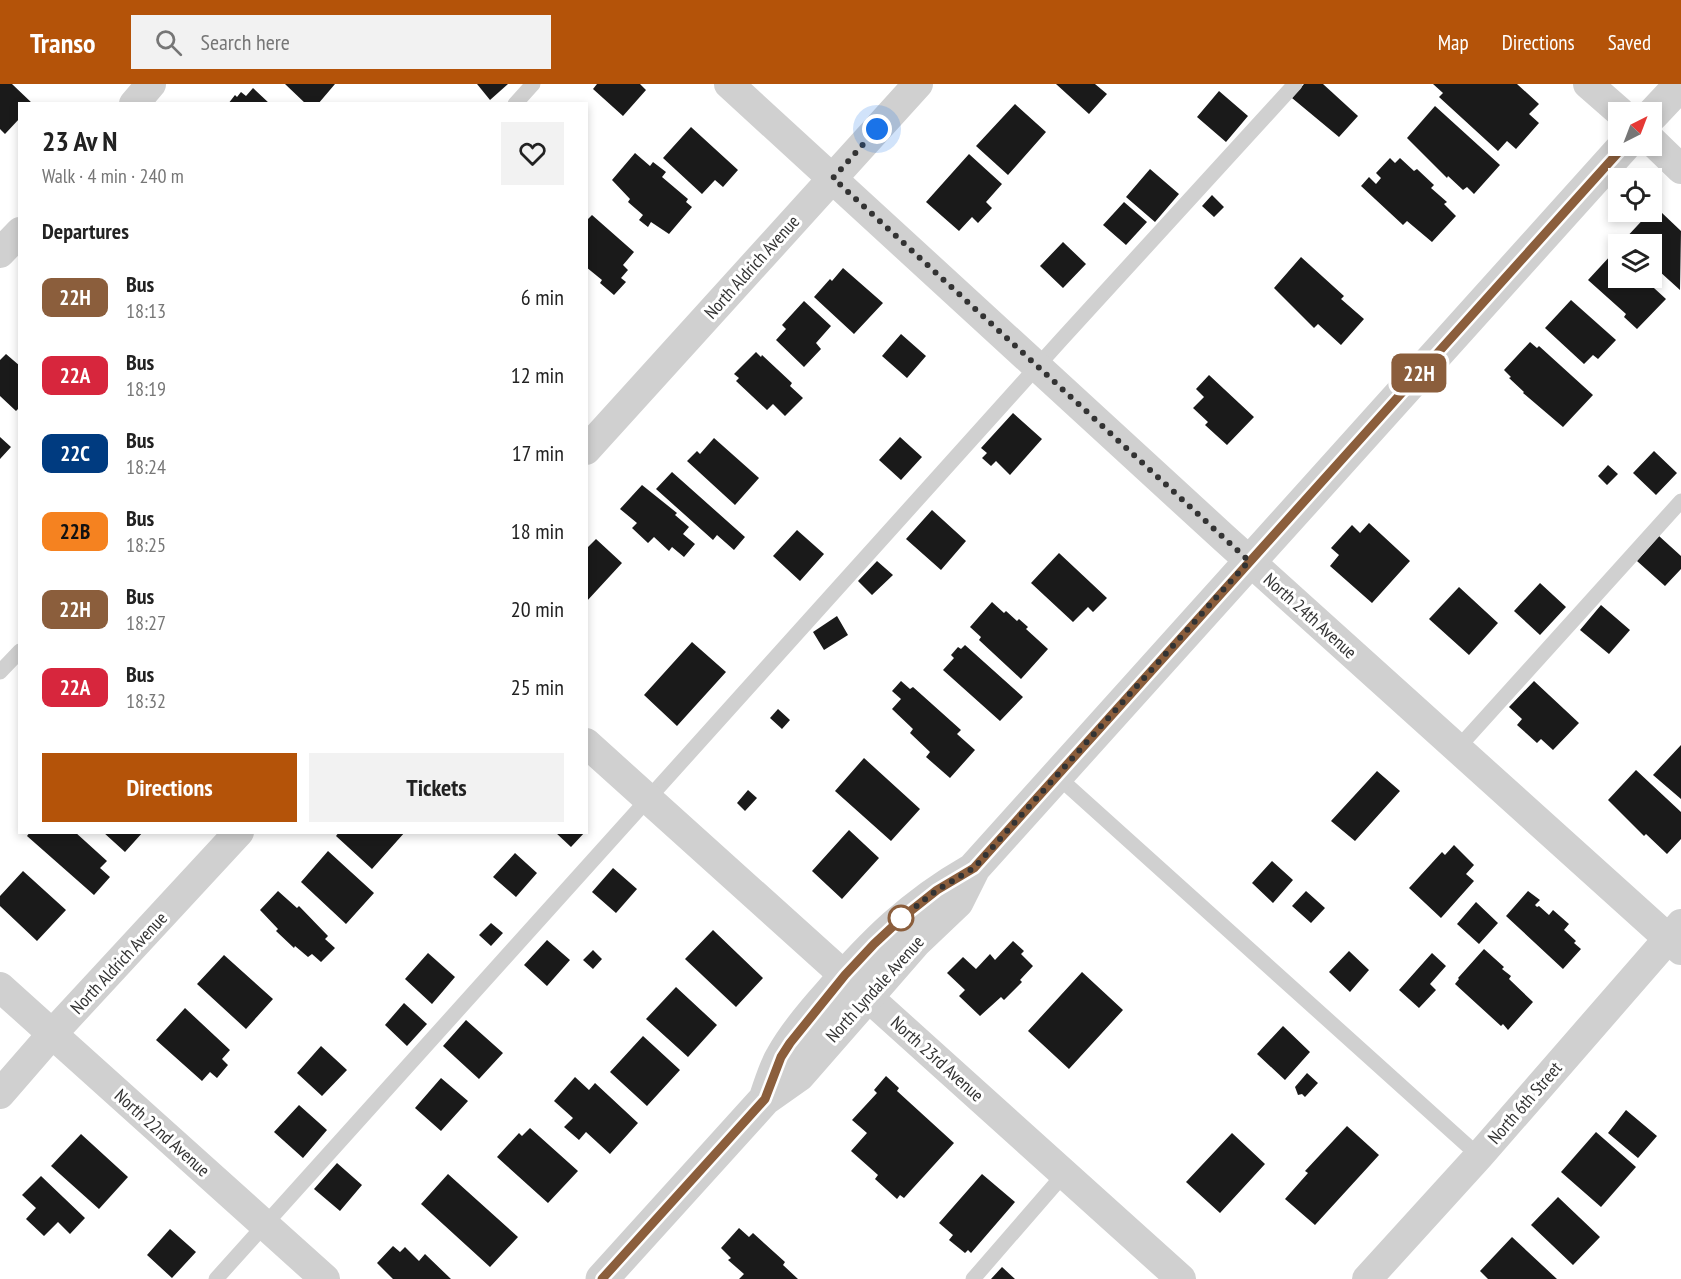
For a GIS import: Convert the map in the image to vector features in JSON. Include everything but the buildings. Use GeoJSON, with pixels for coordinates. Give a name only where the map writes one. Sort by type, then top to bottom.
{"type":"FeatureCollection","features":[{"type":"Feature","properties":{"kind":"street"},"geometry":{"type":"LineString","coordinates":[[136,102],[151,84]]}},
{"type":"Feature","properties":{"kind":"street","name":"North 24th Avenue"},"geometry":{"type":"LineString","coordinates":[[729,84],[1457,749],[1677,937]]}},
{"type":"Feature","properties":{"kind":"street","name":"North Aldrich Avenue"},"geometry":{"type":"LineString","coordinates":[[588,448],[918,84]]}},
{"type":"Feature","properties":{"kind":"street"},"geometry":{"type":"LineString","coordinates":[[1588,84],[1609,102]]}},
{"type":"Feature","properties":{"kind":"street"},"geometry":{"type":"LineString","coordinates":[[1662,104],[1680,84]]}},
{"type":"Feature","properties":{"kind":"street"},"geometry":{"type":"LineString","coordinates":[[1662,151],[1681,169]]}},
{"type":"Feature","properties":{"kind":"street","name":"North Lyndale Avenue"},"geometry":{"type":"LineString","coordinates":[[602,1279],[765,1099],[781,1057],[790,1043],[856,986],[874,944],[937,890],[974,868],[1615,156]]}},
{"type":"Feature","properties":{"kind":"street","name":"North 23rd Avenue"},"geometry":{"type":"LineString","coordinates":[[588,745],[1181,1279]]}},
{"type":"Feature","properties":{"kind":"street","name":"North Aldrich Avenue"},"geometry":{"type":"LineString","coordinates":[[0,1094],[52,1034],[237,834]]}},
{"type":"Feature","properties":{"kind":"street","name":"North 6th Street"},"geometry":{"type":"LineString","coordinates":[[1367,1279],[1677,937]]}},
{"type":"Feature","properties":{"kind":"street","name":"North 22nd Avenue"},"geometry":{"type":"LineString","coordinates":[[0,987],[324,1279]]}},
{"type":"Feature","properties":{"kind":"lane"},"geometry":{"type":"LineString","coordinates":[[517,102],[533,84]]}},
{"type":"Feature","properties":{"kind":"lane"},"geometry":{"type":"LineString","coordinates":[[216,1279],[1295,84]]}},
{"type":"Feature","properties":{"kind":"lane"},"geometry":{"type":"LineString","coordinates":[[1457,749],[1681,501]]}},
{"type":"Feature","properties":{"kind":"lane"},"geometry":{"type":"LineString","coordinates":[[0,672],[18,653]]}},
{"type":"Feature","properties":{"kind":"lane"},"geometry":{"type":"LineString","coordinates":[[1057,776],[1479,1156]]}},
{"type":"Feature","properties":{"kind":"lane"},"geometry":{"type":"LineString","coordinates":[[973,1279],[1065,1173]]}},
{"type":"Feature","properties":{"kind":"bus line","name":"22H"},"geometry":{"type":"LineString","coordinates":[[602,1279],[765,1099],[781,1057],[790,1043],[845,975],[903,917],[937,890],[974,868],[1615,156]]}},
{"type":"Feature","properties":{"kind":"route"},"geometry":{"type":"LineString","coordinates":[[877,129],[833,178],[1249,561],[974,868],[937,890],[901,918]]}}]}
